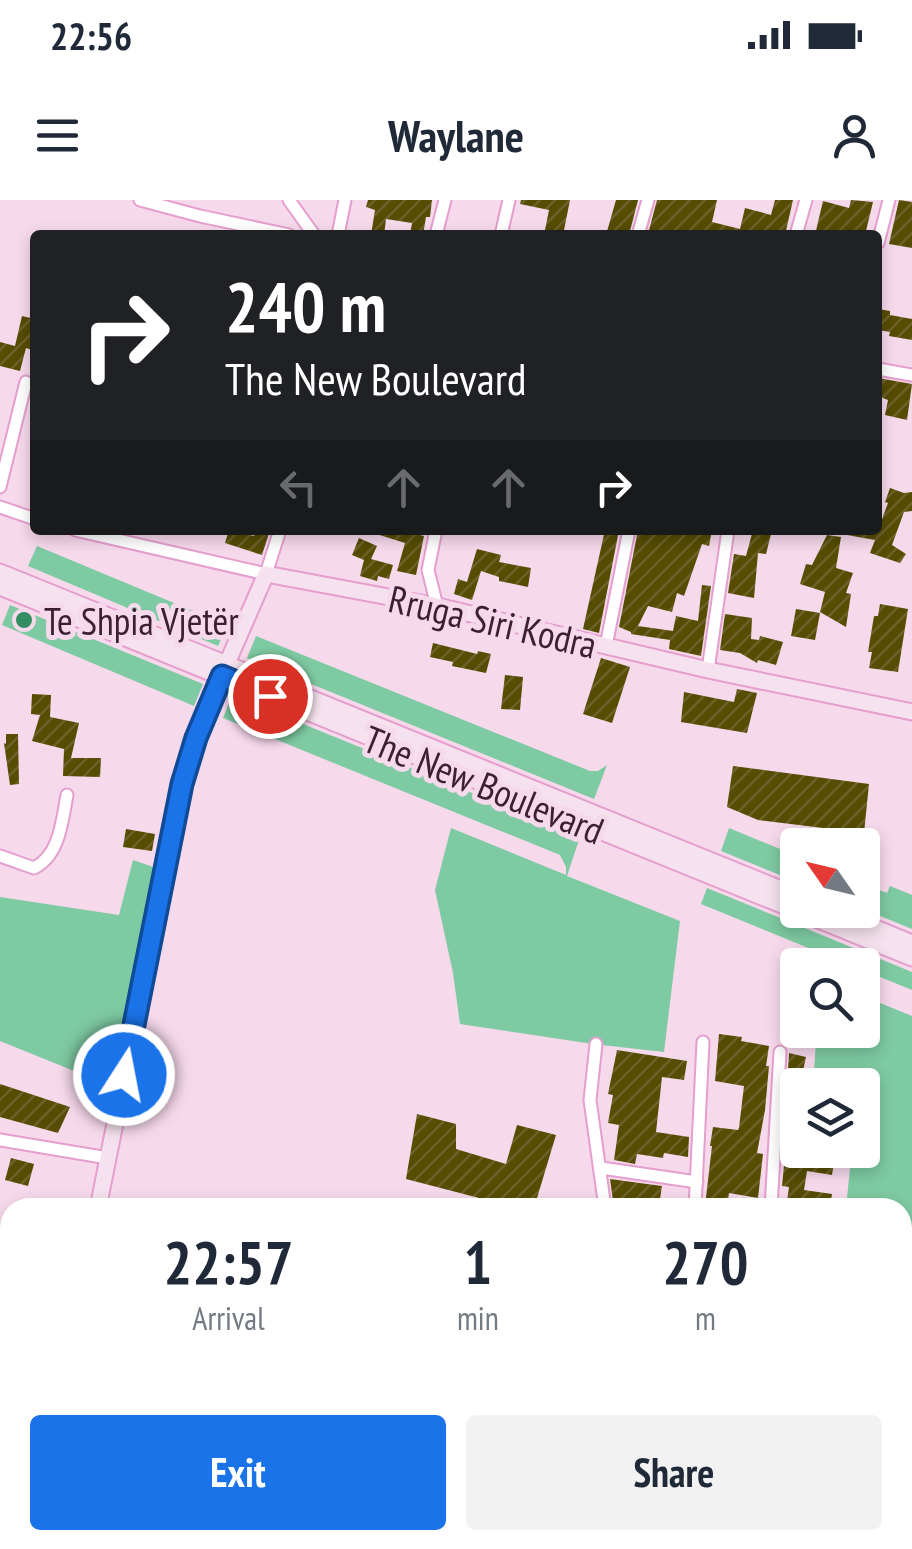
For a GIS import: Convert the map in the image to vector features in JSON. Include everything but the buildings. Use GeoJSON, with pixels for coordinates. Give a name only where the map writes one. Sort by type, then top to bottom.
{"type":"FeatureCollection","features":[{"type":"Feature","properties":{"kind":"main road","name":"The New Boulevard"},"geometry":{"type":"LineString","coordinates":[[0,572],[912,958]]}},
{"type":"Feature","properties":{"kind":"main road","name":"Rruga Siri Kodra"},"geometry":{"type":"LineString","coordinates":[[266,574],[437,606],[708,670],[912,712]]}},
{"type":"Feature","properties":{"kind":"main road"},"geometry":{"type":"LineString","coordinates":[[100,1198],[182,784],[204,716],[266,574]]}},
{"type":"Feature","properties":{"kind":"main road","name":"The New Boulevard"},"geometry":{"type":"LineString","coordinates":[[0,587],[224,670],[780,889]]}},
{"type":"Feature","properties":{"kind":"main road"},"geometry":{"type":"LineString","coordinates":[[876,928],[912,943]]}},
{"type":"Feature","properties":{"kind":"street"},"geometry":{"type":"LineString","coordinates":[[140,200],[266,230]]}},
{"type":"Feature","properties":{"kind":"street"},"geometry":{"type":"LineString","coordinates":[[290,200],[311,230]]}},
{"type":"Feature","properties":{"kind":"street"},"geometry":{"type":"LineString","coordinates":[[339,230],[345,200]]}},
{"type":"Feature","properties":{"kind":"street"},"geometry":{"type":"LineString","coordinates":[[437,230],[445,200]]}},
{"type":"Feature","properties":{"kind":"street"},"geometry":{"type":"LineString","coordinates":[[502,230],[510,200]]}},
{"type":"Feature","properties":{"kind":"street"},"geometry":{"type":"LineString","coordinates":[[639,230],[648,200]]}},
{"type":"Feature","properties":{"kind":"street"},"geometry":{"type":"LineString","coordinates":[[797,230],[806,200]]}},
{"type":"Feature","properties":{"kind":"street"},"geometry":{"type":"LineString","coordinates":[[882,230],[889,200]]}},
{"type":"Feature","properties":{"kind":"street"},"geometry":{"type":"LineString","coordinates":[[882,371],[912,376]]}},
{"type":"Feature","properties":{"kind":"street"},"geometry":{"type":"LineString","coordinates":[[0,487],[26,382]]}},
{"type":"Feature","properties":{"kind":"street"},"geometry":{"type":"LineString","coordinates":[[0,507],[30,517]]}},
{"type":"Feature","properties":{"kind":"street","name":"Rruga Siri Kodra"},"geometry":{"type":"LineString","coordinates":[[97,535],[266,574]]}},
{"type":"Feature","properties":{"kind":"street"},"geometry":{"type":"LineString","coordinates":[[266,574],[278,535]]}},
{"type":"Feature","properties":{"kind":"street"},"geometry":{"type":"LineString","coordinates":[[435,535],[428,570],[437,606]]}},
{"type":"Feature","properties":{"kind":"street"},"geometry":{"type":"LineString","coordinates":[[606,646],[629,535]]}},
{"type":"Feature","properties":{"kind":"street"},"geometry":{"type":"LineString","coordinates":[[708,670],[727,535]]}},
{"type":"Feature","properties":{"kind":"street"},"geometry":{"type":"LineString","coordinates":[[0,856],[34,868],[45,861],[60,835],[67,796]]}},
{"type":"Feature","properties":{"kind":"street"},"geometry":{"type":"LineString","coordinates":[[696,1198],[703,1042]]}},
{"type":"Feature","properties":{"kind":"street"},"geometry":{"type":"LineString","coordinates":[[596,1044],[590,1100],[603,1198]]}},
{"type":"Feature","properties":{"kind":"street"},"geometry":{"type":"LineString","coordinates":[[772,1198],[780,1052]]}},
{"type":"Feature","properties":{"kind":"street"},"geometry":{"type":"LineString","coordinates":[[0,1140],[108,1158]]}},
{"type":"Feature","properties":{"kind":"street"},"geometry":{"type":"LineString","coordinates":[[601,1168],[697,1182]]}},
{"type":"Feature","properties":{"kind":"green space"},"geometry":{"type":"Polygon","coordinates":[[[37,546],[227,625],[218,646],[28,566],[37,546]]]}},
{"type":"Feature","properties":{"kind":"green space"},"geometry":{"type":"Polygon","coordinates":[[[10,605],[203,684],[194,706],[2,625],[10,605]]]}},
{"type":"Feature","properties":{"kind":"green space"},"geometry":{"type":"Polygon","coordinates":[[[256,636],[590,771],[607,765],[594,799],[247,658],[256,636]]]}},
{"type":"Feature","properties":{"kind":"green space"},"geometry":{"type":"Polygon","coordinates":[[[232,695],[580,837],[567,876],[680,921],[664,1052],[460,1024],[435,890],[451,828],[566,875],[560,855],[223,718],[232,695]]]}},
{"type":"Feature","properties":{"kind":"green space"},"geometry":{"type":"Polygon","coordinates":[[[729,828],[780,849],[780,875],[721,851],[729,828]]]}},
{"type":"Feature","properties":{"kind":"green space"},"geometry":{"type":"Polygon","coordinates":[[[133,860],[162,870],[121,1090],[0,1041],[0,897],[119,915],[133,860]]]}},
{"type":"Feature","properties":{"kind":"green space"},"geometry":{"type":"Polygon","coordinates":[[[890,886],[912,895],[912,929],[880,916],[880,890],[887,893],[890,886]]]}},
{"type":"Feature","properties":{"kind":"green space"},"geometry":{"type":"Polygon","coordinates":[[[707,888],[780,918],[780,928],[805,928],[853,948],[808,948],[701,904],[707,888]]]}},
{"type":"Feature","properties":{"kind":"green space"},"geometry":{"type":"Polygon","coordinates":[[[880,959],[912,972],[912,990],[880,977],[880,959]]]}},
{"type":"Feature","properties":{"kind":"green space"},"geometry":{"type":"Polygon","coordinates":[[[880,1003],[912,1016],[912,1198],[847,1198],[850,1168],[880,1168],[880,1068],[814,1068],[816,1048],[880,1048],[880,1003]]]}},
{"type":"Feature","properties":{"kind":"place","name":"Te Shpia Vjetër"},"geometry":{"type":"Point","coordinates":[24,620]}},
{"type":"Feature","properties":{"kind":"route"},"geometry":{"type":"LineString","coordinates":[[124,1075],[182,784],[196,738],[222,676],[270,696]]}}]}
